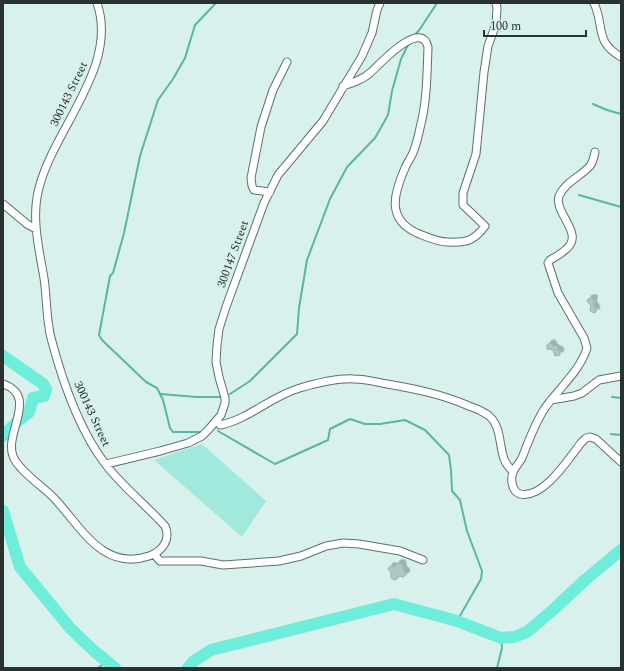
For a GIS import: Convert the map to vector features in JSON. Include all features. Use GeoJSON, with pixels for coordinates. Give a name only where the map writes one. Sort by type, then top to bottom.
{"type":"FeatureCollection","features":[{"type":"Feature","properties":{"kind":"street","name":"300143 Street"},"geometry":{"type":"LineString","coordinates":[[97,3],[102,21],[102,43],[97,63],[47,167],[39,188],[36,206],[36,229],[51,337],[66,386],[81,422],[98,454],[116,477],[165,526],[168,533],[166,543],[154,554]]}},
{"type":"Feature","properties":{"kind":"street","name":"300147 Street"},"geometry":{"type":"LineString","coordinates":[[106,464],[188,444],[202,436],[221,415],[225,403],[224,392],[216,362],[219,329],[264,203],[278,176],[323,121],[362,56],[372,33],[380,3]]}},
{"type":"Feature","properties":{"kind":"street"},"geometry":{"type":"LineString","coordinates":[[343,86],[359,81],[406,41],[416,38],[423,39],[427,43],[428,54],[424,113],[412,154],[405,167],[399,184],[395,208],[399,220],[408,229],[430,239],[454,243],[465,242],[473,238],[481,232],[485,226],[463,205],[462,200],[476,154],[484,72],[488,46],[496,24],[496,3]]}},
{"type":"Feature","properties":{"kind":"street"},"geometry":{"type":"LineString","coordinates":[[594,3],[602,39],[606,46],[621,57]]}},
{"type":"Feature","properties":{"kind":"street"},"geometry":{"type":"LineString","coordinates":[[270,192],[254,190],[251,178],[261,127],[273,90],[287,62]]}},
{"type":"Feature","properties":{"kind":"street"},"geometry":{"type":"LineString","coordinates":[[595,152],[590,165],[565,187],[559,197],[560,207],[566,219],[572,240],[568,247],[550,260],[548,264],[558,294],[584,338],[587,348],[579,365],[551,400],[532,431],[522,458],[513,471],[512,484],[515,491],[523,494],[536,491],[547,485],[586,438],[590,437],[596,439],[621,462]]}},
{"type":"Feature","properties":{"kind":"street"},"geometry":{"type":"LineString","coordinates":[[3,204],[27,224],[36,229]]}},
{"type":"Feature","properties":{"kind":"street"},"geometry":{"type":"LineString","coordinates":[[551,400],[574,396],[582,393],[599,380],[621,376]]}},
{"type":"Feature","properties":{"kind":"street"},"geometry":{"type":"LineString","coordinates":[[217,420],[220,425],[227,424],[246,416],[282,395],[300,388],[352,378],[416,388],[449,398],[486,413],[496,425],[505,462],[513,471]]}},
{"type":"Feature","properties":{"kind":"street"},"geometry":{"type":"LineString","coordinates":[[3,384],[14,389],[20,400],[18,421],[12,437],[14,459],[18,465],[54,498],[84,535],[112,556],[127,559],[143,558],[154,554],[160,561],[201,561],[223,565],[279,561],[301,556],[326,546],[343,543],[359,544],[400,551],[424,560]]}},
{"type":"Feature","properties":{"kind":"green space"},"geometry":{"type":"Polygon","coordinates":[[[202,444],[266,501],[242,537],[154,460],[202,444]]]}},
{"type":"Feature","properties":{"kind":"building"},"geometry":{"type":"Polygon","coordinates":[[[591,298],[594,299],[593,305],[596,309],[596,312],[594,313],[590,311],[591,306],[587,301],[591,298]]]}},
{"type":"Feature","properties":{"kind":"building"},"geometry":{"type":"Polygon","coordinates":[[[550,343],[554,348],[560,351],[560,355],[555,356],[553,350],[547,349],[547,345],[550,343]]]}},
{"type":"Feature","properties":{"kind":"building"},"geometry":{"type":"Polygon","coordinates":[[[398,563],[402,564],[406,575],[403,577],[399,576],[394,580],[391,578],[391,573],[388,569],[390,566],[394,567],[398,563]]]}},
{"type":"Feature","properties":{"kind":"waterway"},"geometry":{"type":"LineString","coordinates":[[201,432],[173,432],[170,428],[163,400],[157,388],[146,382],[102,340],[99,335],[110,276],[113,273],[124,233],[140,156],[158,100],[173,79],[185,58],[195,25],[216,3]]}},
{"type":"Feature","properties":{"kind":"waterway"},"geometry":{"type":"LineString","coordinates":[[414,36],[437,3]]}},
{"type":"Feature","properties":{"kind":"waterway"},"geometry":{"type":"LineString","coordinates":[[230,394],[250,381],[297,334],[299,308],[307,260],[330,199],[347,167],[375,138],[388,115],[392,91],[401,59],[409,43]]}},
{"type":"Feature","properties":{"kind":"waterway"},"geometry":{"type":"LineString","coordinates":[[593,104],[621,114]]}},
{"type":"Feature","properties":{"kind":"waterway"},"geometry":{"type":"LineString","coordinates":[[579,195],[621,207]]}},
{"type":"Feature","properties":{"kind":"waterway"},"geometry":{"type":"LineString","coordinates":[[3,356],[43,384],[46,389],[44,396],[33,398],[29,412],[3,436]]}},
{"type":"Feature","properties":{"kind":"waterway"},"geometry":{"type":"LineString","coordinates":[[161,394],[196,397],[222,397]]}},
{"type":"Feature","properties":{"kind":"waterway"},"geometry":{"type":"LineString","coordinates":[[612,397],[621,398]]}},
{"type":"Feature","properties":{"kind":"waterway"},"geometry":{"type":"LineString","coordinates":[[218,431],[275,464],[328,440],[330,429],[350,419],[365,424],[380,424],[405,420],[425,430],[449,455],[452,491],[460,500],[467,531],[482,571],[481,579],[457,621]]}},
{"type":"Feature","properties":{"kind":"waterway"},"geometry":{"type":"LineString","coordinates":[[611,434],[621,435]]}},
{"type":"Feature","properties":{"kind":"waterway"},"geometry":{"type":"LineString","coordinates":[[3,511],[20,567],[70,628],[94,651],[115,668]]}},
{"type":"Feature","properties":{"kind":"waterway"},"geometry":{"type":"LineString","coordinates":[[188,668],[194,661],[211,650],[394,604],[457,621],[501,638],[514,637],[527,632],[621,550]]}},
{"type":"Feature","properties":{"kind":"waterway"},"geometry":{"type":"LineString","coordinates":[[497,668],[502,648],[501,638]]}},
{"type":"Feature","properties":{"kind":"waterway"},"geometry":{"type":"LineString","coordinates":[[98,668],[107,661]]}}]}
